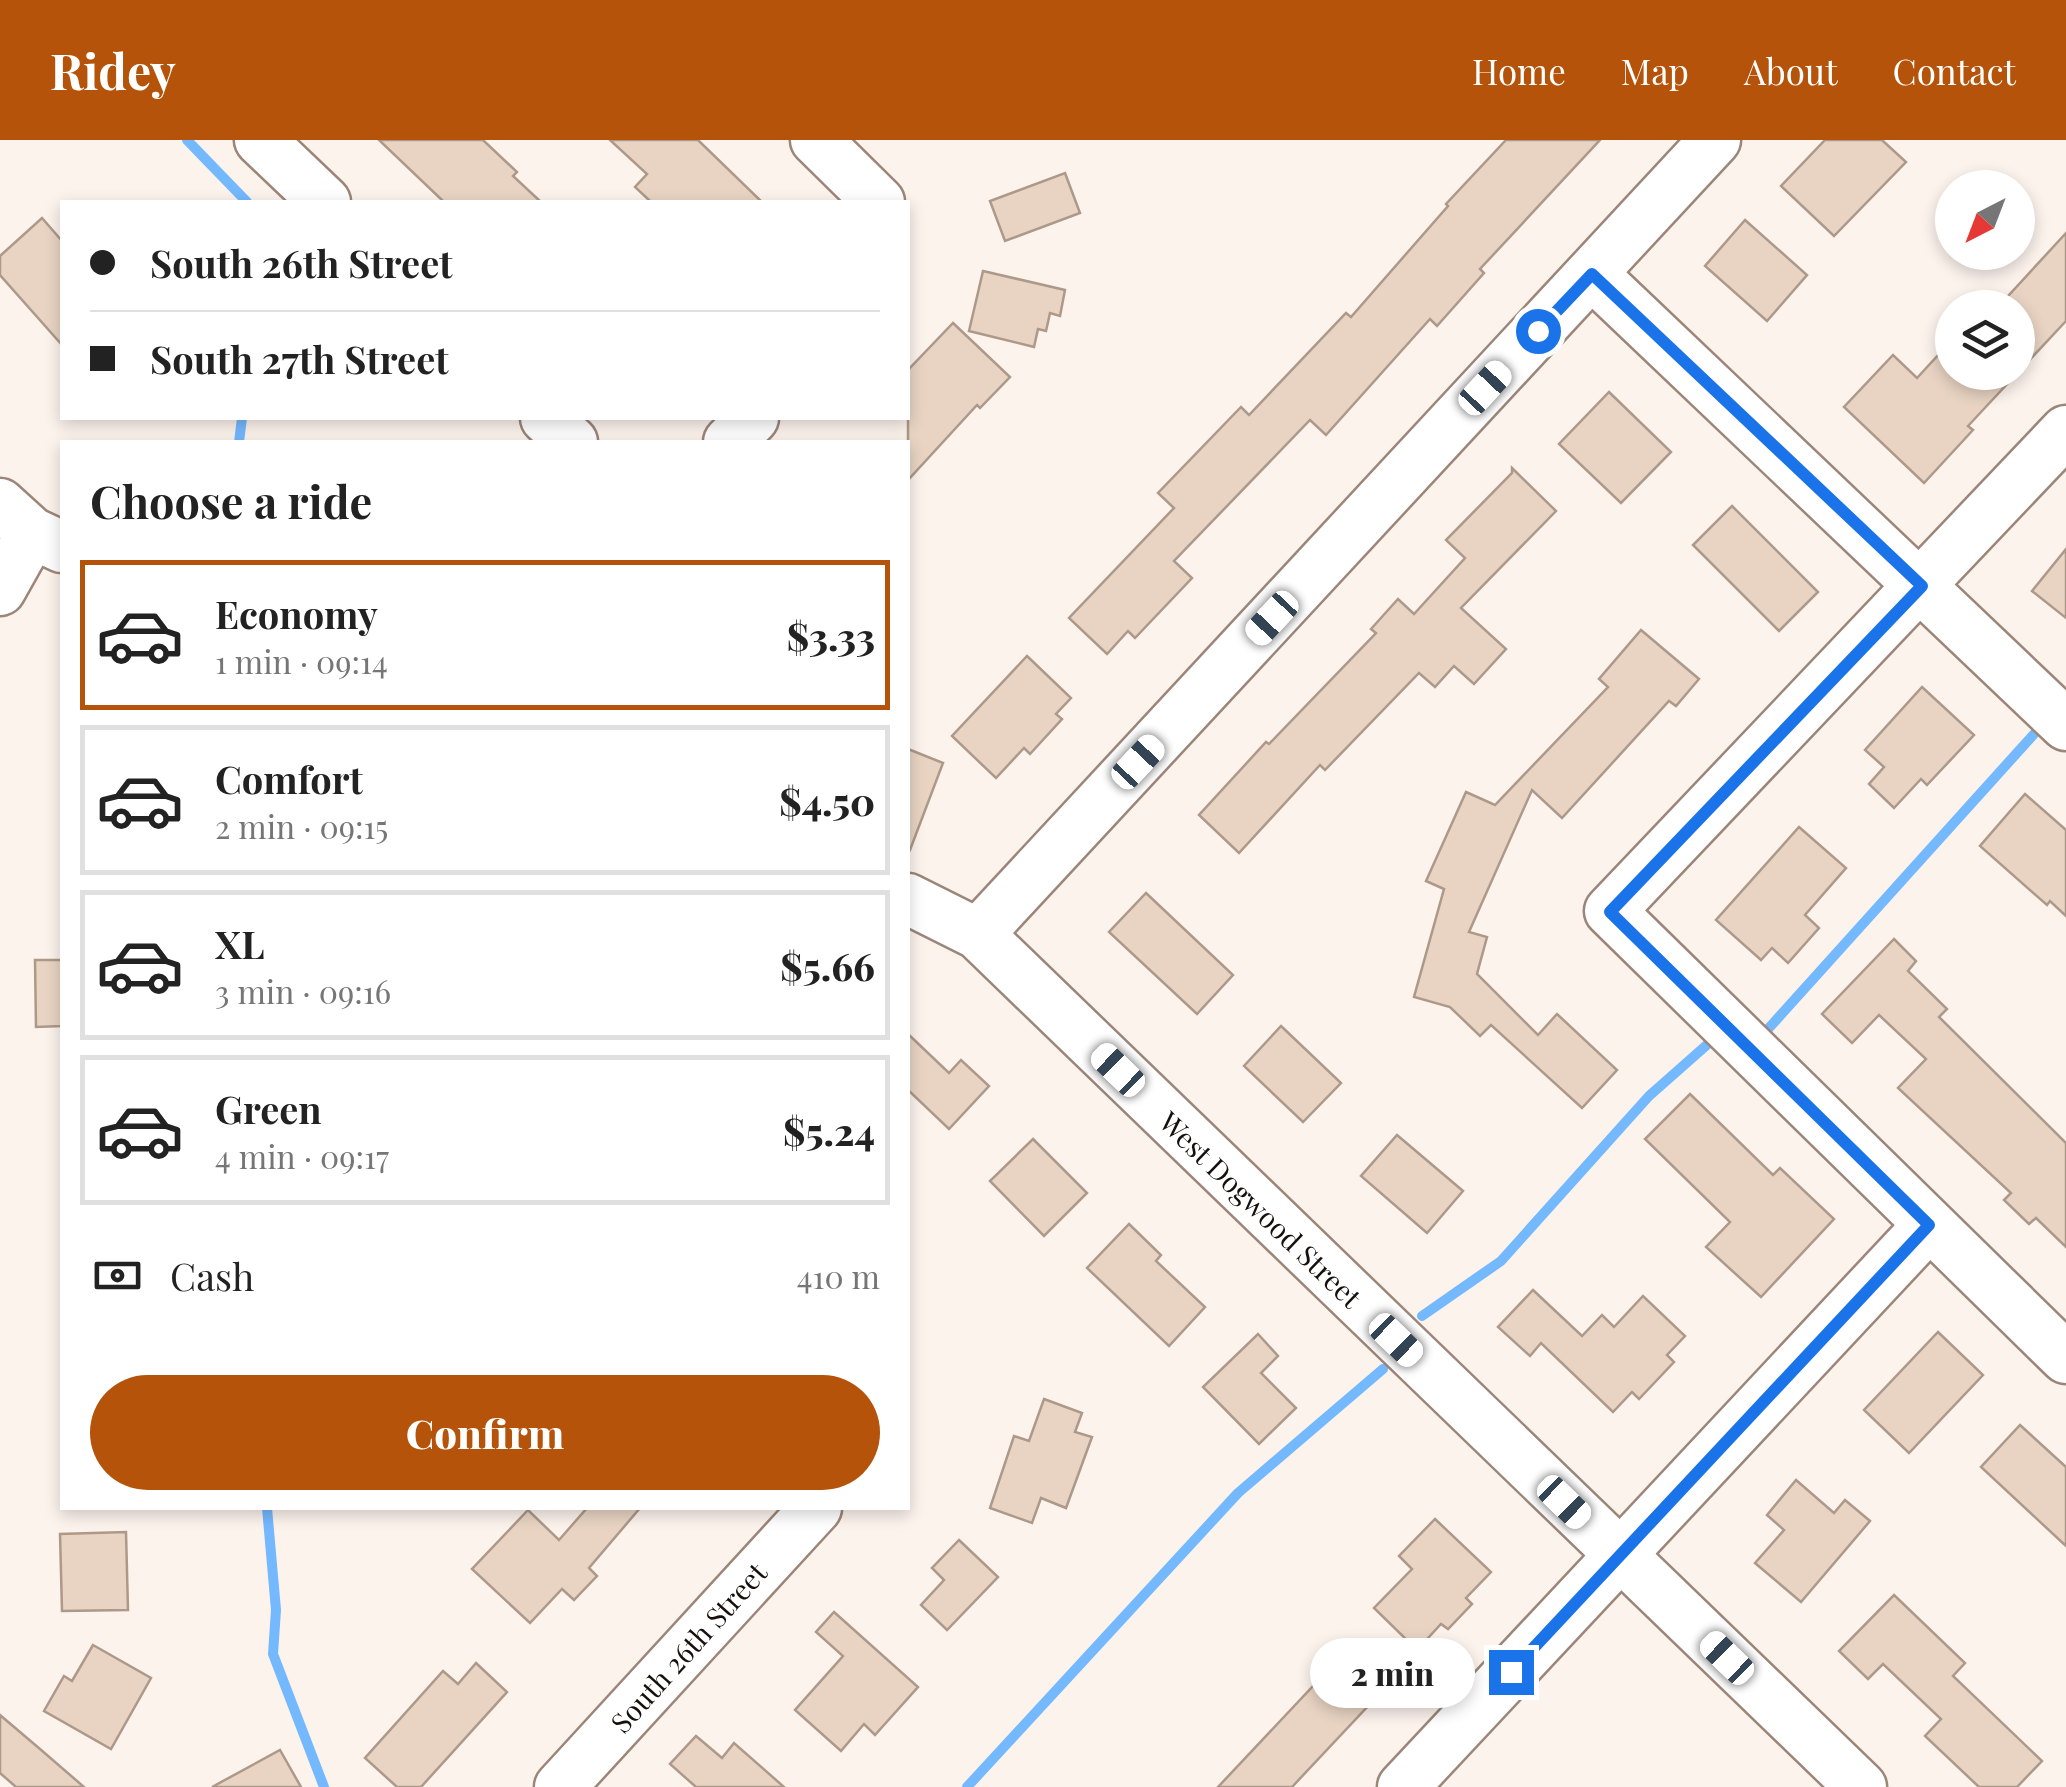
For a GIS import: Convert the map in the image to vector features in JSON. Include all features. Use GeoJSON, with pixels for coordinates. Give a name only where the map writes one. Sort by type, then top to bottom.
{"type":"FeatureCollection","features":[{"type":"Feature","properties":{"kind":"street"},"geometry":{"type":"LineString","coordinates":[[260,140],[323,200]]}},
{"type":"Feature","properties":{"kind":"street"},"geometry":{"type":"LineString","coordinates":[[816,140],[878,200]]}},
{"type":"Feature","properties":{"kind":"street"},"geometry":{"type":"LineString","coordinates":[[978,934],[1715,140]]}},
{"type":"Feature","properties":{"kind":"street"},"geometry":{"type":"LineString","coordinates":[[1592,274],[2066,724]]}},
{"type":"Feature","properties":{"kind":"street"},"geometry":{"type":"LineString","coordinates":[[548,420],[570,440]]}},
{"type":"Feature","properties":{"kind":"street"},"geometry":{"type":"LineString","coordinates":[[731,440],[751,420]]}},
{"type":"Feature","properties":{"kind":"street"},"geometry":{"type":"LineString","coordinates":[[2066,431],[1610,912],[2066,1358]]}},
{"type":"Feature","properties":{"kind":"street"},"geometry":{"type":"LineString","coordinates":[[0,590],[32,528]]}},
{"type":"Feature","properties":{"kind":"street","name":"West Dogwood Street"},"geometry":{"type":"LineString","coordinates":[[910,900],[978,934],[1861,1787]]}},
{"type":"Feature","properties":{"kind":"street"},"geometry":{"type":"LineString","coordinates":[[1402,1787],[1929,1225]]}},
{"type":"Feature","properties":{"kind":"street","name":"South 26th Street"},"geometry":{"type":"LineString","coordinates":[[560,1787],[814,1510]]}},
{"type":"Feature","properties":{"kind":"building"},"geometry":{"type":"Polygon","coordinates":[[[379,140],[483,140],[517,172],[513,176],[539,200],[442,200],[379,140]]]}},
{"type":"Feature","properties":{"kind":"building"},"geometry":{"type":"Polygon","coordinates":[[[610,140],[698,140],[760,200],[649,200],[635,187],[647,174],[610,140]]]}},
{"type":"Feature","properties":{"kind":"building"},"geometry":{"type":"Polygon","coordinates":[[[1506,140],[1600,140],[1480,269],[1484,273],[1437,326],[1430,319],[1326,435],[1310,420],[1174,561],[1192,578],[1135,638],[1128,631],[1107,654],[1069,618],[1174,508],[1158,493],[1241,407],[1249,415],[1346,313],[1351,317],[1506,140]]]}},
{"type":"Feature","properties":{"kind":"building"},"geometry":{"type":"Polygon","coordinates":[[[1825,140],[1882,140],[1906,162],[1834,236],[1781,186],[1825,140]]]}},
{"type":"Feature","properties":{"kind":"building"},"geometry":{"type":"Polygon","coordinates":[[[1065,173],[1080,213],[1005,241],[990,201],[1065,173]]]}},
{"type":"Feature","properties":{"kind":"building"},"geometry":{"type":"Polygon","coordinates":[[[42,218],[60,239],[60,343],[0,275],[0,256],[42,218]]]}},
{"type":"Feature","properties":{"kind":"building"},"geometry":{"type":"Polygon","coordinates":[[[1745,220],[1807,275],[1767,321],[1705,266],[1745,220]]]}},
{"type":"Feature","properties":{"kind":"building"},"geometry":{"type":"Polygon","coordinates":[[[2066,233],[2066,321],[2035,354],[2035,290],[2014,290],[2066,233]]]}},
{"type":"Feature","properties":{"kind":"building"},"geometry":{"type":"Polygon","coordinates":[[[983,271],[1065,290],[1060,316],[1050,313],[1046,331],[1038,329],[1034,347],[969,331],[983,271]]]}},
{"type":"Feature","properties":{"kind":"building"},"geometry":{"type":"Polygon","coordinates":[[[953,323],[1010,377],[980,408],[977,405],[910,478],[908,420],[910,368],[953,323]]]}},
{"type":"Feature","properties":{"kind":"building"},"geometry":{"type":"Polygon","coordinates":[[[1893,355],[1917,378],[1935,358],[1935,390],[2002,390],[1968,426],[1973,430],[1924,483],[1844,407],[1893,355]]]}},
{"type":"Feature","properties":{"kind":"building"},"geometry":{"type":"Polygon","coordinates":[[[1609,392],[1671,452],[1621,503],[1559,444],[1609,392]]]}},
{"type":"Feature","properties":{"kind":"building"},"geometry":{"type":"Polygon","coordinates":[[[1512,468],[1556,511],[1461,608],[1506,649],[1474,684],[1454,666],[1435,687],[1419,673],[1325,770],[1320,765],[1239,853],[1199,815],[1376,633],[1371,629],[1398,599],[1414,614],[1465,558],[1446,540],[1512,473],[1512,468]]]}},
{"type":"Feature","properties":{"kind":"building"},"geometry":{"type":"Polygon","coordinates":[[[1732,506],[1818,592],[1779,631],[1693,545],[1732,506]]]}},
{"type":"Feature","properties":{"kind":"building"},"geometry":{"type":"Polygon","coordinates":[[[2066,549],[2066,618],[2032,591],[2066,549]]]}},
{"type":"Feature","properties":{"kind":"building"},"geometry":{"type":"Polygon","coordinates":[[[1641,630],[1699,679],[1676,706],[1669,701],[1562,818],[1532,790],[1469,932],[1487,937],[1477,974],[1538,1035],[1557,1014],[1617,1070],[1582,1108],[1491,1025],[1480,1036],[1450,1007],[1414,997],[1444,889],[1426,881],[1466,792],[1495,805],[1608,687],[1599,679],[1641,630]]]}},
{"type":"Feature","properties":{"kind":"building"},"geometry":{"type":"Polygon","coordinates":[[[1027,656],[1071,698],[1056,714],[1062,719],[1030,754],[1024,748],[996,778],[952,736],[1027,656]]]}},
{"type":"Feature","properties":{"kind":"building"},"geometry":{"type":"Polygon","coordinates":[[[1922,687],[1974,735],[1927,785],[1921,779],[1894,808],[1869,784],[1884,767],[1865,750],[1922,687]]]}},
{"type":"Feature","properties":{"kind":"building"},"geometry":{"type":"Polygon","coordinates":[[[910,750],[943,763],[910,850],[910,750]]]}},
{"type":"Feature","properties":{"kind":"building"},"geometry":{"type":"Polygon","coordinates":[[[2025,794],[2066,830],[2066,916],[2050,901],[2047,905],[1980,846],[2025,794]]]}},
{"type":"Feature","properties":{"kind":"building"},"geometry":{"type":"Polygon","coordinates":[[[1799,827],[1846,868],[1805,915],[1819,928],[1788,963],[1772,948],[1761,960],[1716,920],[1799,827]]]}},
{"type":"Feature","properties":{"kind":"building"},"geometry":{"type":"Polygon","coordinates":[[[1146,893],[1233,975],[1197,1014],[1109,932],[1146,893]]]}},
{"type":"Feature","properties":{"kind":"building"},"geometry":{"type":"Polygon","coordinates":[[[1894,939],[1916,961],[1908,971],[1947,1009],[1939,1017],[2066,1143],[2066,1247],[2036,1218],[2029,1224],[2004,1200],[2011,1193],[1898,1088],[1926,1059],[1879,1015],[1852,1043],[1822,1014],[1894,939]]]}},
{"type":"Feature","properties":{"kind":"building"},"geometry":{"type":"Polygon","coordinates":[[[35,960],[60,960],[60,1026],[36,1027],[35,960]]]}},
{"type":"Feature","properties":{"kind":"building"},"geometry":{"type":"Polygon","coordinates":[[[1281,1026],[1341,1083],[1303,1122],[1244,1066],[1281,1026]]]}},
{"type":"Feature","properties":{"kind":"building"},"geometry":{"type":"Polygon","coordinates":[[[910,1036],[949,1073],[961,1060],[989,1086],[949,1129],[910,1092],[910,1036]]]}},
{"type":"Feature","properties":{"kind":"building"},"geometry":{"type":"Polygon","coordinates":[[[1690,1094],[1773,1175],[1780,1168],[1834,1219],[1761,1297],[1706,1247],[1730,1222],[1645,1139],[1690,1094]]]}},
{"type":"Feature","properties":{"kind":"building"},"geometry":{"type":"Polygon","coordinates":[[[1397,1135],[1463,1191],[1427,1233],[1361,1176],[1397,1135]]]}},
{"type":"Feature","properties":{"kind":"building"},"geometry":{"type":"Polygon","coordinates":[[[1033,1139],[1087,1193],[1044,1236],[990,1181],[1033,1139]]]}},
{"type":"Feature","properties":{"kind":"building"},"geometry":{"type":"Polygon","coordinates":[[[1129,1224],[1161,1255],[1156,1261],[1205,1307],[1169,1346],[1087,1268],[1129,1224]]]}},
{"type":"Feature","properties":{"kind":"building"},"geometry":{"type":"Polygon","coordinates":[[[1533,1290],[1582,1336],[1602,1315],[1614,1327],[1643,1296],[1685,1336],[1667,1355],[1674,1362],[1639,1399],[1632,1392],[1613,1412],[1541,1343],[1530,1356],[1498,1327],[1533,1290]]]}},
{"type":"Feature","properties":{"kind":"building"},"geometry":{"type":"Polygon","coordinates":[[[1938,1332],[1983,1375],[1909,1453],[1864,1410],[1938,1332]]]}},
{"type":"Feature","properties":{"kind":"building"},"geometry":{"type":"Polygon","coordinates":[[[1258,1334],[1278,1356],[1261,1373],[1296,1408],[1259,1444],[1203,1387],[1258,1334]]]}},
{"type":"Feature","properties":{"kind":"building"},"geometry":{"type":"Polygon","coordinates":[[[1044,1399],[1082,1413],[1075,1432],[1092,1437],[1066,1508],[1041,1498],[1032,1523],[990,1508],[1014,1436],[1029,1441],[1044,1399]]]}},
{"type":"Feature","properties":{"kind":"building"},"geometry":{"type":"Polygon","coordinates":[[[2020,1425],[2066,1467],[2066,1546],[1981,1467],[2020,1425]]]}},
{"type":"Feature","properties":{"kind":"building"},"geometry":{"type":"Polygon","coordinates":[[[1796,1480],[1834,1513],[1845,1500],[1870,1521],[1801,1602],[1755,1563],[1784,1530],[1767,1515],[1796,1480]]]}},
{"type":"Feature","properties":{"kind":"building"},"geometry":{"type":"Polygon","coordinates":[[[528,1510],[559,1540],[585,1510],[638,1510],[589,1568],[597,1576],[574,1600],[562,1589],[530,1623],[472,1569],[528,1510]]]}},
{"type":"Feature","properties":{"kind":"building"},"geometry":{"type":"Polygon","coordinates":[[[1435,1519],[1491,1572],[1466,1598],[1472,1604],[1448,1629],[1441,1624],[1417,1650],[1374,1608],[1412,1569],[1399,1556],[1435,1519]]]}},
{"type":"Feature","properties":{"kind":"building"},"geometry":{"type":"Polygon","coordinates":[[[126,1532],[128,1610],[62,1611],[60,1534],[126,1532]]]}},
{"type":"Feature","properties":{"kind":"building"},"geometry":{"type":"Polygon","coordinates":[[[959,1540],[998,1577],[947,1630],[921,1605],[944,1580],[932,1568],[959,1540]]]}},
{"type":"Feature","properties":{"kind":"building"},"geometry":{"type":"Polygon","coordinates":[[[1894,1595],[1965,1663],[1953,1676],[2042,1761],[2017,1787],[1979,1787],[1925,1736],[1941,1719],[1883,1664],[1868,1679],[1839,1651],[1894,1595]]]}},
{"type":"Feature","properties":{"kind":"building"},"geometry":{"type":"Polygon","coordinates":[[[834,1612],[918,1687],[875,1735],[864,1724],[841,1751],[795,1710],[843,1656],[816,1632],[834,1612]]]}},
{"type":"Feature","properties":{"kind":"building"},"geometry":{"type":"Polygon","coordinates":[[[93,1645],[151,1678],[111,1749],[44,1711],[64,1676],[72,1681],[93,1645]]]}},
{"type":"Feature","properties":{"kind":"building"},"geometry":{"type":"Polygon","coordinates":[[[476,1663],[507,1692],[421,1787],[397,1787],[365,1758],[443,1671],[458,1684],[476,1663]]]}},
{"type":"Feature","properties":{"kind":"building"},"geometry":{"type":"Polygon","coordinates":[[[1330,1668],[1369,1705],[1292,1787],[1218,1787],[1330,1668]]]}},
{"type":"Feature","properties":{"kind":"building"},"geometry":{"type":"Polygon","coordinates":[[[0,1715],[84,1787],[16,1787],[0,1773],[0,1715]]]}},
{"type":"Feature","properties":{"kind":"building"},"geometry":{"type":"Polygon","coordinates":[[[696,1736],[722,1758],[734,1743],[784,1787],[696,1787],[670,1764],[696,1736]]]}},
{"type":"Feature","properties":{"kind":"building"},"geometry":{"type":"Polygon","coordinates":[[[280,1750],[301,1787],[212,1787],[280,1750]]]}},
{"type":"Feature","properties":{"kind":"waterway"},"geometry":{"type":"LineString","coordinates":[[187,140],[245,200]]}},
{"type":"Feature","properties":{"kind":"waterway"},"geometry":{"type":"LineString","coordinates":[[239,440],[242,420]]}},
{"type":"Feature","properties":{"kind":"waterway"},"geometry":{"type":"LineString","coordinates":[[1768,1029],[2034,734]]}},
{"type":"Feature","properties":{"kind":"waterway"},"geometry":{"type":"LineString","coordinates":[[1422,1316],[1501,1261],[1649,1096],[1709,1043]]}},
{"type":"Feature","properties":{"kind":"waterway"},"geometry":{"type":"LineString","coordinates":[[967,1787],[1238,1493],[1383,1369]]}},
{"type":"Feature","properties":{"kind":"waterway"},"geometry":{"type":"LineString","coordinates":[[267,1510],[276,1610],[273,1654],[324,1787]]}},
{"type":"Feature","properties":{"kind":"route"},"geometry":{"type":"LineString","coordinates":[[1511,1672],[1929,1225],[1610,912],[1922,586],[1592,274],[1538,331]]}}]}
